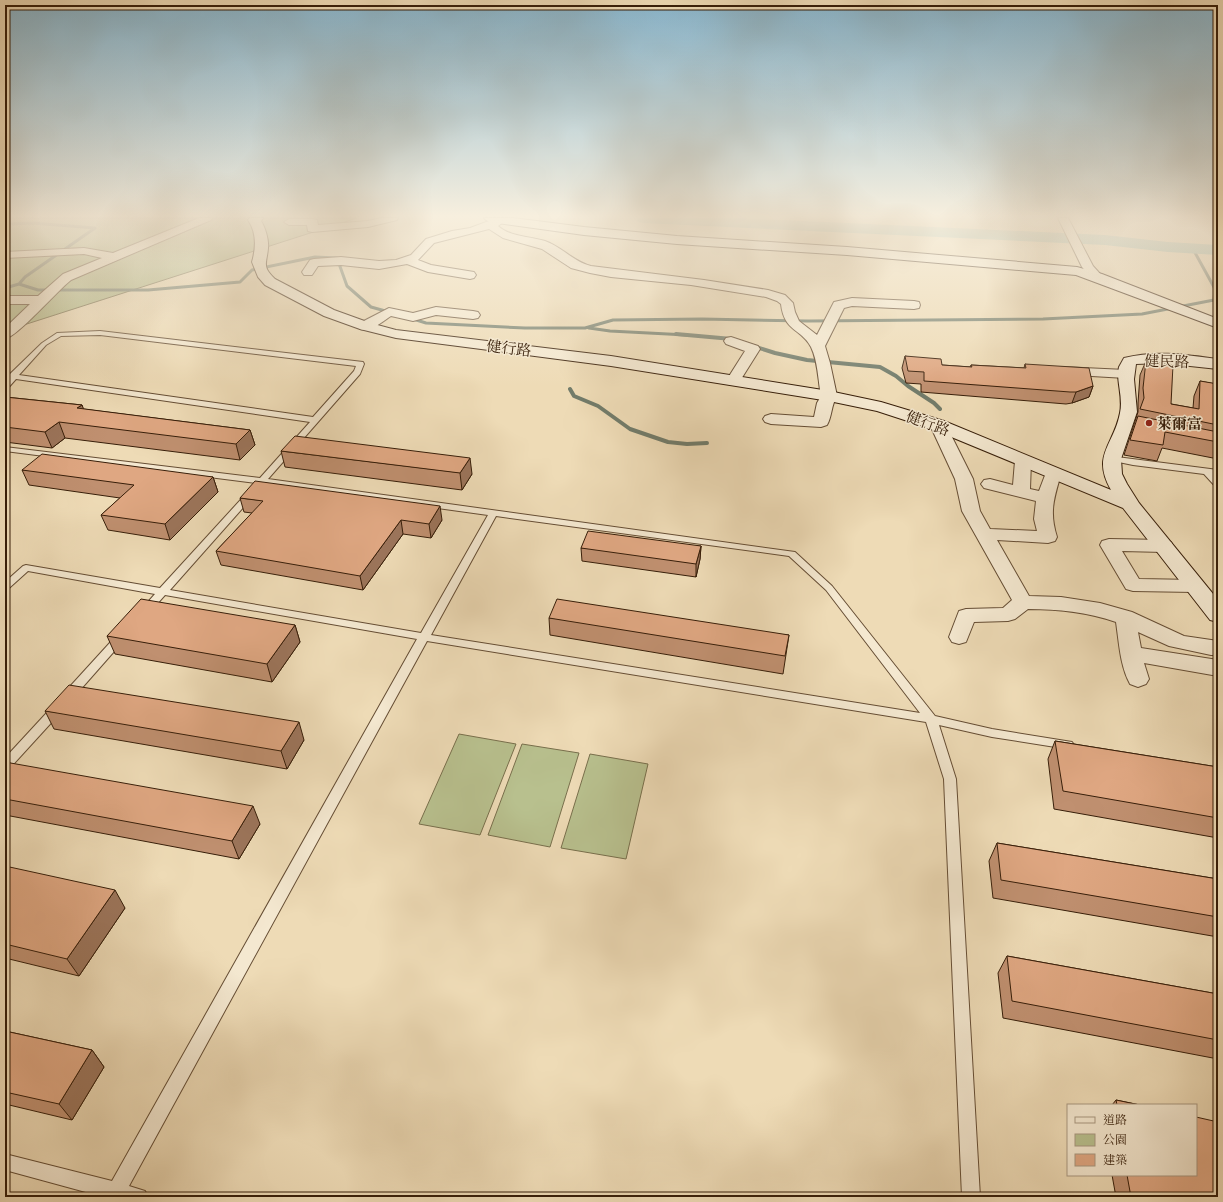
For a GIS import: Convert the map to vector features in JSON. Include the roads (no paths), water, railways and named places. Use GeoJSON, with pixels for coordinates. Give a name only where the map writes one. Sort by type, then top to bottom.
{"type":"FeatureCollection","features":[{"type":"Feature","properties":{"kind":"street"},"geometry":{"type":"LineString","coordinates":[[5,335],[22,321],[54,287],[76,274]]}},
{"type":"Feature","properties":{"kind":"street","name":"健行路"},"geometry":{"type":"LineString","coordinates":[[264,274],[276,286],[325,312],[365,326],[396,334],[611,361],[829,396],[881,406],[938,425],[1053,474],[1129,504]]}},
{"type":"Feature","properties":{"kind":"street"},"geometry":{"type":"LineString","coordinates":[[465,274],[470,275]]}},
{"type":"Feature","properties":{"kind":"street"},"geometry":{"type":"LineString","coordinates":[[627,274],[682,280],[768,294],[781,298],[787,302],[787,313],[793,324],[807,334],[820,356],[829,396],[825,403],[821,422],[771,419]]}},
{"type":"Feature","properties":{"kind":"street"},"geometry":{"type":"LineString","coordinates":[[1087,274],[1218,324]]}},
{"type":"Feature","properties":{"kind":"street"},"geometry":{"type":"LineString","coordinates":[[5,300],[42,300]]}},
{"type":"Feature","properties":{"kind":"street"},"geometry":{"type":"LineString","coordinates":[[820,356],[839,305],[852,302],[914,305]]}},
{"type":"Feature","properties":{"kind":"street"},"geometry":{"type":"LineString","coordinates":[[365,326],[389,312],[413,317],[436,312],[473,315]]}},
{"type":"Feature","properties":{"kind":"street"},"geometry":{"type":"LineString","coordinates":[[731,341],[753,349],[733,381]]}},
{"type":"Feature","properties":{"kind":"street","name":"健民路"},"geometry":{"type":"LineString","coordinates":[[1112,458],[1128,426],[1129,412],[1126,374],[1130,361],[1140,359],[1218,364]]}},
{"type":"Feature","properties":{"kind":"street"},"geometry":{"type":"LineString","coordinates":[[1049,370],[1126,374]]}},
{"type":"Feature","properties":{"kind":"street"},"geometry":{"type":"LineString","coordinates":[[938,425],[964,479],[971,511],[1023,602]]}},
{"type":"Feature","properties":{"kind":"street"},"geometry":{"type":"LineString","coordinates":[[1112,458],[1111,465],[1115,478],[1129,504],[1209,601]]}},
{"type":"Feature","properties":{"kind":"street"},"geometry":{"type":"LineString","coordinates":[[1022,491],[1023,461]]}},
{"type":"Feature","properties":{"kind":"street"},"geometry":{"type":"LineString","coordinates":[[984,534],[1048,537],[1043,524],[1042,509],[1053,474]]}},
{"type":"Feature","properties":{"kind":"street"},"geometry":{"type":"LineString","coordinates":[[990,484],[1045,498]]}},
{"type":"Feature","properties":{"kind":"street"},"geometry":{"type":"LineString","coordinates":[[1164,546],[1109,545],[1133,585],[1209,601]]}},
{"type":"Feature","properties":{"kind":"street"},"geometry":{"type":"LineString","coordinates":[[959,637],[966,616],[1008,614],[1023,602],[1051,602],[1102,610],[1125,618],[1166,637],[1206,647],[1218,648]]}},
{"type":"Feature","properties":{"kind":"street"},"geometry":{"type":"LineString","coordinates":[[1125,618],[1131,654],[1138,679]]}},
{"type":"Feature","properties":{"kind":"street"},"geometry":{"type":"LineString","coordinates":[[1131,654],[1218,668]]}},
{"type":"Feature","properties":{"kind":"lane"},"geometry":{"type":"LineString","coordinates":[[5,386],[44,344],[59,334],[100,333],[360,364],[357,372],[262,481],[141,615]]}},
{"type":"Feature","properties":{"kind":"lane"},"geometry":{"type":"LineString","coordinates":[[13,376],[315,420]]}},
{"type":"Feature","properties":{"kind":"lane"},"geometry":{"type":"LineString","coordinates":[[5,449],[262,481],[792,554],[829,588],[931,719],[950,780],[971,1197]]}},
{"type":"Feature","properties":{"kind":"lane"},"geometry":{"type":"LineString","coordinates":[[1112,458],[1133,463],[1218,473]]}},
{"type":"Feature","properties":{"kind":"lane"},"geometry":{"type":"LineString","coordinates":[[1207,472],[1218,484]]}},
{"type":"Feature","properties":{"kind":"lane"},"geometry":{"type":"LineString","coordinates":[[115,1194],[493,513]]}},
{"type":"Feature","properties":{"kind":"lane"},"geometry":{"type":"LineString","coordinates":[[5,587],[26,568],[424,637],[931,719],[992,733],[1078,746]]}},
{"type":"Feature","properties":{"kind":"lane"},"geometry":{"type":"LineString","coordinates":[[5,766],[130,627]]}},
{"type":"Feature","properties":{"kind":"lane"},"geometry":{"type":"LineString","coordinates":[[5,1162],[115,1194],[139,1197]]}},
{"type":"Feature","properties":{"kind":"waterway"},"geometry":{"type":"LineString","coordinates":[[19,284],[29,274]]}},
{"type":"Feature","properties":{"kind":"waterway"},"geometry":{"type":"LineString","coordinates":[[19,284],[38,290],[148,290],[240,282],[248,274]]}},
{"type":"Feature","properties":{"kind":"waterway"},"geometry":{"type":"LineString","coordinates":[[343,274],[347,286],[371,307],[389,312]]}},
{"type":"Feature","properties":{"kind":"waterway"},"geometry":{"type":"LineString","coordinates":[[410,318],[426,323],[525,328],[585,328],[613,320],[702,319],[808,321],[1043,319],[1142,314],[1214,300],[1215,289],[1207,274]]}},
{"type":"Feature","properties":{"kind":"waterway"},"geometry":{"type":"LineString","coordinates":[[5,288],[19,284]]}},
{"type":"Feature","properties":{"kind":"waterway"},"geometry":{"type":"LineString","coordinates":[[589,328],[610,331],[687,335]]}},
{"type":"Feature","properties":{"kind":"waterway"},"geometry":{"type":"LineString","coordinates":[[676,334],[732,339]]}},
{"type":"Feature","properties":{"kind":"waterway"},"geometry":{"type":"LineString","coordinates":[[753,346],[775,353],[807,360],[880,367],[896,376],[908,386],[934,403],[940,409]]}},
{"type":"Feature","properties":{"kind":"waterway"},"geometry":{"type":"LineString","coordinates":[[570,389],[574,396],[598,406],[630,429],[668,442],[687,444],[707,443]]}},
{"type":"Feature","properties":{"kind":"place","name":"萊爾富"},"geometry":{"type":"Point","coordinates":[1149,423]}}]}
